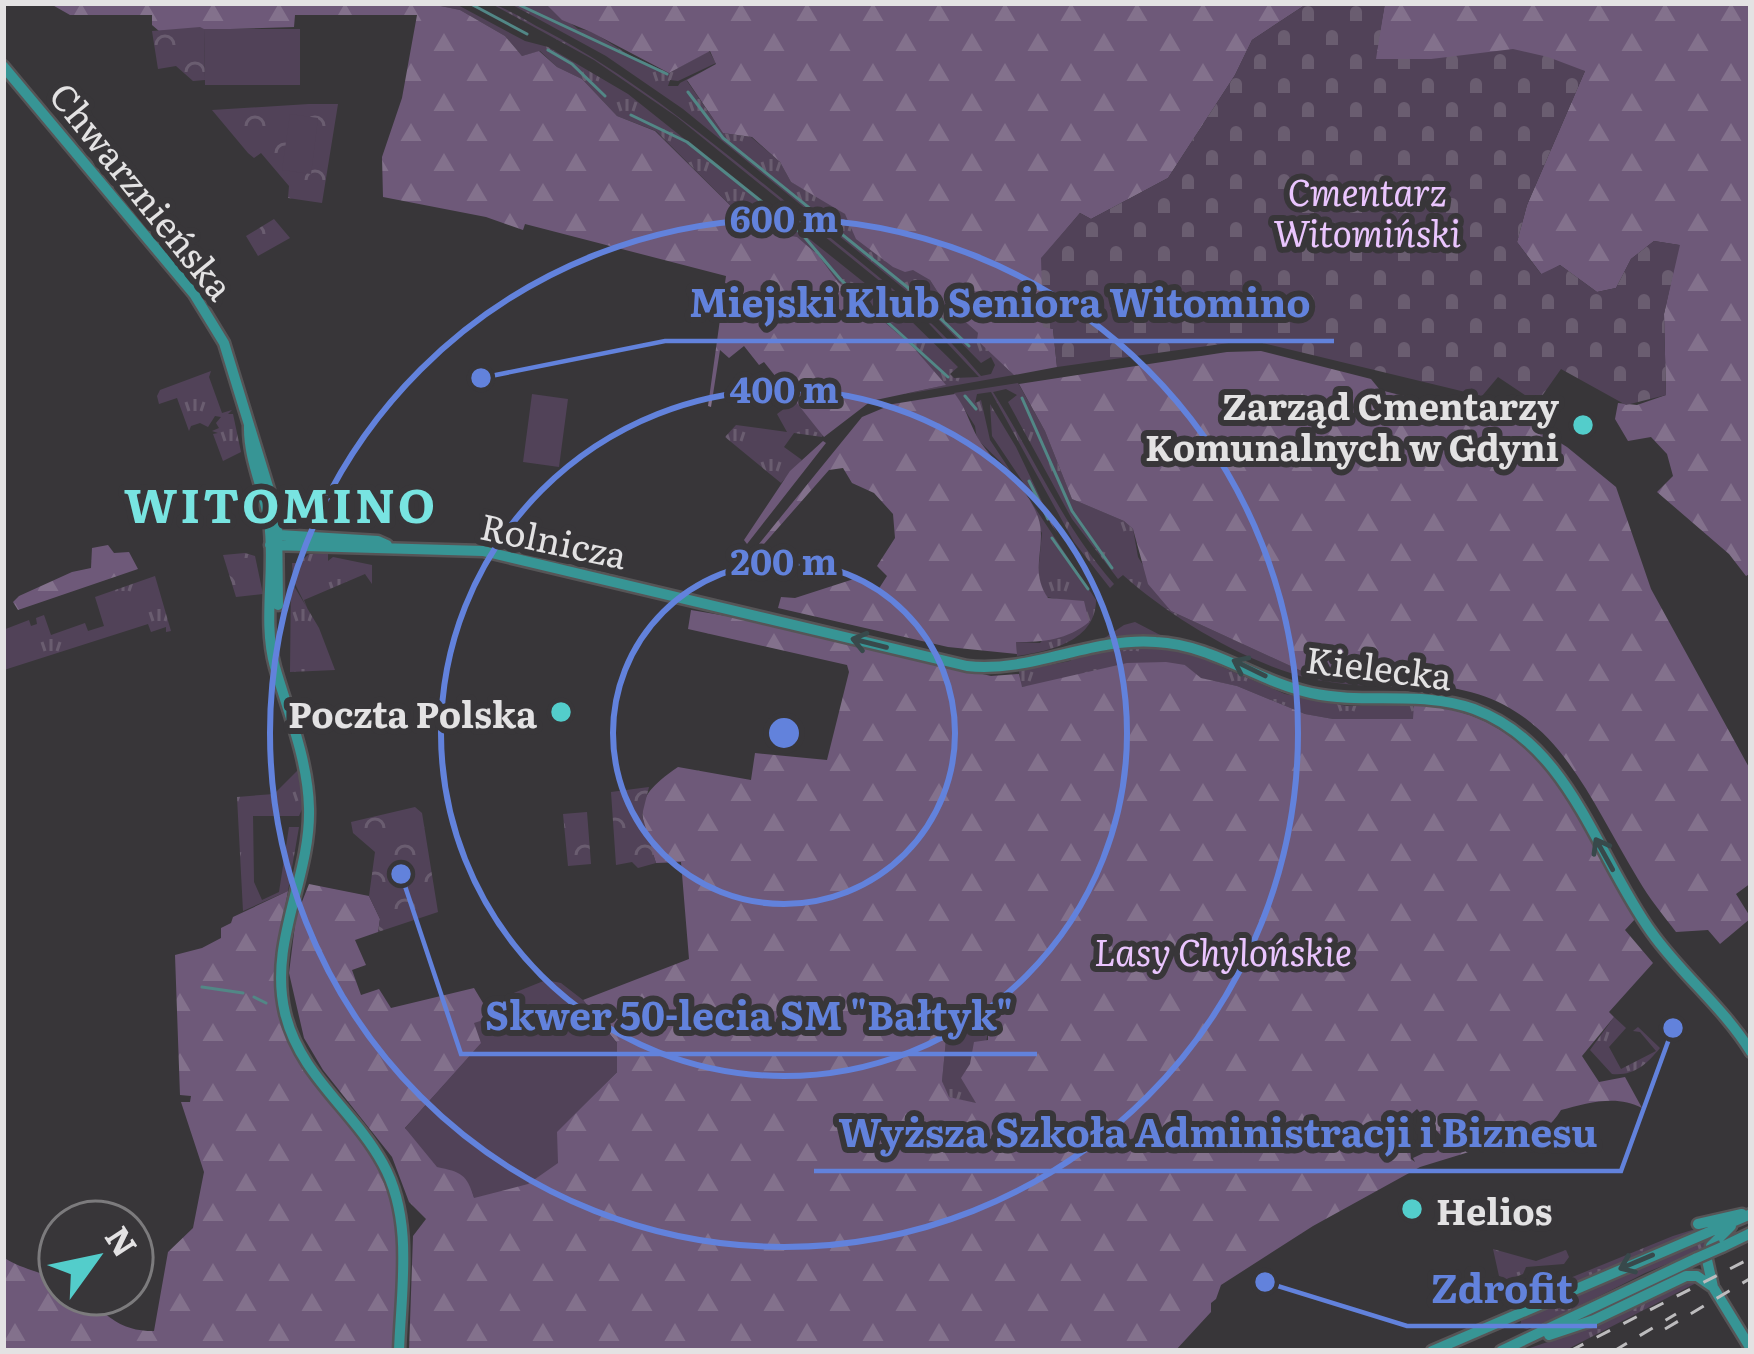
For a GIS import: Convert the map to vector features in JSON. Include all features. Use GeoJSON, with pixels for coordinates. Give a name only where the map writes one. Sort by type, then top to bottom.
{"type":"FeatureCollection","features":[{"type":"Feature","properties":{"kind":"main road","name":"Chwarznieńska"},"geometry":{"type":"LineString","coordinates":[[3,66],[206,311],[229,355],[276,542],[270,628],[274,664],[310,808],[281,954],[281,995],[301,1056],[374,1148],[395,1193],[403,1237],[399,1351]]}},
{"type":"Feature","properties":{"kind":"main road","name":"Rolnicza"},"geometry":{"type":"LineString","coordinates":[[276,542],[378,541],[390,546],[483,551],[708,604]]}},
{"type":"Feature","properties":{"kind":"main road","name":"Kielecka"},"geometry":{"type":"LineString","coordinates":[[708,604],[967,666],[1015,667],[1121,643],[1154,641],[1213,652],[1310,693],[1339,698],[1429,698],[1475,710],[1523,736],[1557,772],[1636,909],[1751,1052]]}},
{"type":"Feature","properties":{"kind":"main road"},"geometry":{"type":"LineString","coordinates":[[1432,1351],[1751,1213]]}},
{"type":"Feature","properties":{"kind":"main road"},"geometry":{"type":"LineString","coordinates":[[1698,1224],[1751,1213]]}},
{"type":"Feature","properties":{"kind":"main road"},"geometry":{"type":"LineString","coordinates":[[1501,1351],[1702,1259],[1738,1220]]}},
{"type":"Feature","properties":{"kind":"main road"},"geometry":{"type":"LineString","coordinates":[[1717,1246],[1751,1233]]}},
{"type":"Feature","properties":{"kind":"main road"},"geometry":{"type":"LineString","coordinates":[[1702,1259],[1713,1287],[1751,1349]]}},
{"type":"Feature","properties":{"kind":"main road"},"geometry":{"type":"LineString","coordinates":[[1534,1337],[1594,1321],[1686,1276],[1697,1276],[1713,1287]]}},
{"type":"Feature","properties":{"kind":"main road"},"geometry":{"type":"LineString","coordinates":[[1736,1324],[1736,1351]]}},
{"type":"Feature","properties":{"kind":"green space"},"geometry":{"type":"Polygon","coordinates":[[[49,3],[426,3],[460,10],[505,36],[522,56],[539,51],[582,79],[617,116],[655,131],[755,230],[797,237],[838,282],[912,346],[946,385],[871,401],[824,437],[764,362],[759,365],[744,346],[729,358],[720,350],[708,406],[726,276],[525,224],[523,230],[486,217],[383,197],[382,157],[402,98],[417,15],[295,15],[294,27],[159,31],[152,25],[152,15],[70,15],[49,3]]]}},
{"type":"Feature","properties":{"kind":"green space"},"geometry":{"type":"Polygon","coordinates":[[[426,3],[454,3],[525,41],[548,47],[628,94],[906,316],[958,367],[950,374],[954,378],[979,377],[918,312],[677,117],[594,60],[490,3],[546,31],[611,70],[643,91],[703,136],[866,266],[915,308],[938,330],[981,376],[991,374],[995,365],[991,357],[981,363],[924,305],[683,109],[606,56],[509,3],[545,3],[578,29],[591,31],[669,73],[709,51],[716,63],[678,81],[670,80],[668,86],[678,86],[701,72],[687,81],[723,133],[751,137],[780,162],[791,182],[836,207],[930,280],[946,305],[1014,375],[1037,371],[906,394],[945,385],[838,282],[819,256],[782,232],[755,230],[656,131],[617,116],[582,79],[557,67],[540,51],[522,56],[505,36],[460,10],[426,3]]]}},
{"type":"Feature","properties":{"kind":"green space"},"geometry":{"type":"Polygon","coordinates":[[[545,3],[1308,3],[1252,40],[1235,75],[1168,178],[1091,219],[1080,213],[1042,258],[1043,326],[1053,329],[1057,367],[1014,375],[946,305],[930,280],[913,270],[893,267],[856,239],[845,214],[791,182],[780,162],[752,137],[723,133],[687,80],[716,64],[710,51],[669,73],[562,20],[545,3]]]}},
{"type":"Feature","properties":{"kind":"green space","name":"Cmentarz Witomiński"},"geometry":{"type":"Polygon","coordinates":[[[1308,3],[1385,3],[1376,59],[1431,59],[1513,49],[1585,71],[1527,205],[1517,242],[1541,274],[1560,265],[1597,292],[1616,288],[1631,259],[1654,241],[1680,245],[1664,314],[1666,395],[1626,405],[1561,369],[1537,403],[1498,377],[1482,396],[1250,340],[1057,367],[1053,329],[1043,327],[1041,258],[1080,213],[1091,219],[1168,178],[1235,75],[1252,40],[1308,3]]]}},
{"type":"Feature","properties":{"kind":"green space"},"geometry":{"type":"Polygon","coordinates":[[[1385,3],[1751,3],[1751,573],[1746,576],[1729,554],[1657,492],[1673,476],[1667,454],[1651,437],[1628,441],[1615,419],[1618,403],[1637,405],[1666,395],[1664,314],[1679,245],[1654,241],[1631,259],[1616,288],[1597,292],[1560,265],[1542,275],[1517,242],[1527,205],[1585,71],[1375,59],[1385,3]]]}},
{"type":"Feature","properties":{"kind":"green space"},"geometry":{"type":"Polygon","coordinates":[[[204,29],[205,80],[193,81],[176,66],[158,69],[152,31],[204,29]]]}},
{"type":"Feature","properties":{"kind":"green space"},"geometry":{"type":"Polygon","coordinates":[[[204,29],[300,29],[300,85],[205,85],[204,29]]]}},
{"type":"Feature","properties":{"kind":"green space"},"geometry":{"type":"Polygon","coordinates":[[[338,104],[322,203],[288,198],[289,186],[261,153],[254,158],[248,153],[212,110],[338,104]]]}},
{"type":"Feature","properties":{"kind":"green space"},"geometry":{"type":"Polygon","coordinates":[[[290,114],[318,118],[311,174],[282,170],[290,114]]]}},
{"type":"Feature","properties":{"kind":"green space"},"geometry":{"type":"Polygon","coordinates":[[[274,219],[290,238],[258,256],[246,236],[274,219]]]}},
{"type":"Feature","properties":{"kind":"green space"},"geometry":{"type":"Polygon","coordinates":[[[1261,351],[1371,379],[1380,390],[1440,405],[1448,400],[1523,420],[1567,447],[1616,487],[1651,589],[1751,771],[1751,883],[1736,894],[1751,918],[1720,944],[1708,930],[1676,932],[1555,746],[1529,721],[1498,702],[1461,690],[1415,685],[1414,679],[1368,680],[1339,664],[1308,674],[1171,611],[1148,584],[1133,529],[1072,499],[1045,431],[1019,384],[1227,352],[1261,351]]]}},
{"type":"Feature","properties":{"kind":"green space"},"geometry":{"type":"Polygon","coordinates":[[[211,371],[222,413],[232,410],[228,414],[233,414],[241,452],[223,461],[213,434],[218,433],[212,431],[219,428],[216,423],[221,417],[215,416],[208,427],[200,423],[189,431],[177,398],[159,404],[157,396],[160,390],[211,371]]]}},
{"type":"Feature","properties":{"kind":"green space"},"geometry":{"type":"Polygon","coordinates":[[[1018,383],[1045,431],[1072,499],[1133,529],[1138,557],[1171,611],[1308,674],[1339,664],[1368,680],[1415,679],[1415,688],[1337,683],[1287,672],[1212,638],[1164,607],[1123,575],[1118,579],[1072,519],[1008,402],[1017,395],[1006,389],[993,392],[1064,515],[1114,584],[1110,588],[1074,542],[991,392],[977,394],[975,403],[981,400],[990,440],[1096,600],[1088,625],[1069,642],[1017,656],[1016,642],[1040,643],[1075,603],[1047,597],[1037,583],[1042,533],[1011,472],[977,439],[975,426],[954,393],[1018,383]]]}},
{"type":"Feature","properties":{"kind":"green space"},"geometry":{"type":"Polygon","coordinates":[[[532,394],[568,399],[559,467],[523,462],[532,394]]]}},
{"type":"Feature","properties":{"kind":"green space"},"geometry":{"type":"Polygon","coordinates":[[[955,394],[981,443],[1033,505],[1041,538],[1039,577],[1048,598],[1084,601],[1089,622],[1055,639],[1016,642],[1017,654],[948,647],[778,608],[781,597],[795,598],[860,577],[878,590],[887,576],[877,566],[895,538],[893,514],[874,493],[852,483],[843,468],[829,470],[754,550],[862,417],[893,404],[955,394]]]}},
{"type":"Feature","properties":{"kind":"green space"},"geometry":{"type":"Polygon","coordinates":[[[796,400],[824,433],[822,437],[794,433],[784,447],[802,460],[781,483],[725,437],[736,425],[787,432],[777,414],[796,400]]]}},
{"type":"Feature","properties":{"kind":"green space"},"geometry":{"type":"Polygon","coordinates":[[[990,404],[1016,447],[1057,533],[992,436],[990,404]]]}},
{"type":"Feature","properties":{"kind":"green space"},"geometry":{"type":"Polygon","coordinates":[[[826,443],[747,544],[744,540],[790,471],[826,443]]]}},
{"type":"Feature","properties":{"kind":"green space"},"geometry":{"type":"Polygon","coordinates":[[[108,545],[114,553],[129,552],[138,569],[18,610],[13,602],[19,596],[91,568],[92,548],[108,545]]]}},
{"type":"Feature","properties":{"kind":"green space"},"geometry":{"type":"Polygon","coordinates":[[[328,553],[328,561],[333,557],[372,565],[372,584],[365,574],[304,600],[308,610],[293,580],[292,563],[309,554],[328,553]]]}},
{"type":"Feature","properties":{"kind":"green space"},"geometry":{"type":"Polygon","coordinates":[[[223,555],[255,556],[263,594],[236,597],[223,555]]]}},
{"type":"Feature","properties":{"kind":"green space"},"geometry":{"type":"Polygon","coordinates":[[[155,576],[171,631],[166,632],[166,627],[151,632],[148,624],[4,670],[3,630],[29,620],[31,626],[37,624],[36,618],[44,615],[51,635],[85,623],[88,631],[104,626],[95,597],[155,576]]]}},
{"type":"Feature","properties":{"kind":"green space"},"geometry":{"type":"Polygon","coordinates":[[[291,581],[319,628],[335,670],[290,672],[291,581]]]}},
{"type":"Feature","properties":{"kind":"green space","name":"Lasy Chylońskie"},"geometry":{"type":"Polygon","coordinates":[[[691,610],[756,621],[991,676],[1019,674],[1022,687],[1127,663],[1166,662],[1185,665],[1201,678],[1237,686],[1305,714],[1333,719],[1413,719],[1414,705],[1458,711],[1495,727],[1526,749],[1552,778],[1636,918],[1625,930],[1653,963],[1609,1012],[1614,1017],[1582,1056],[1599,1082],[1625,1077],[1642,1108],[1612,1101],[1571,1107],[1531,1135],[1420,1167],[1313,1226],[1221,1285],[1211,1312],[1175,1351],[409,1351],[413,1236],[426,1219],[409,1202],[392,1157],[323,1070],[304,1038],[289,973],[296,917],[309,884],[369,896],[380,919],[378,932],[355,940],[366,965],[352,970],[361,995],[379,989],[391,1008],[474,988],[483,1003],[496,1000],[500,1015],[482,1043],[405,1128],[468,1178],[474,1197],[556,1132],[617,1072],[617,1043],[583,1000],[689,959],[681,862],[656,863],[643,818],[645,798],[652,789],[678,767],[751,780],[755,753],[827,760],[847,665],[688,629],[691,610]],[[965,1015],[947,1029],[942,1081],[949,1097],[976,1103],[961,1078],[970,1064],[974,1042],[988,1040],[988,1026],[965,1015]],[[1417,1109],[1407,1118],[1411,1159],[1415,1162],[1413,1158],[1447,1142],[1417,1109]]]}},
{"type":"Feature","properties":{"kind":"green space"},"geometry":{"type":"Polygon","coordinates":[[[1135,622],[1285,694],[1347,706],[1414,704],[1414,719],[1333,719],[1305,714],[1237,686],[1200,678],[1185,665],[1021,687],[1019,671],[1070,661],[1135,622]]]}},
{"type":"Feature","properties":{"kind":"green space"},"geometry":{"type":"Polygon","coordinates":[[[298,770],[303,807],[299,816],[253,816],[254,882],[262,900],[279,892],[289,827],[299,827],[288,891],[243,911],[237,797],[274,794],[298,770]]]}},
{"type":"Feature","properties":{"kind":"green space"},"geometry":{"type":"Polygon","coordinates":[[[649,787],[642,815],[656,863],[638,868],[632,862],[616,865],[611,792],[649,787]]]}},
{"type":"Feature","properties":{"kind":"green space"},"geometry":{"type":"Polygon","coordinates":[[[415,807],[422,813],[438,912],[378,932],[380,919],[369,896],[375,852],[353,833],[351,822],[415,807]]]}},
{"type":"Feature","properties":{"kind":"green space"},"geometry":{"type":"Polygon","coordinates":[[[587,812],[591,864],[568,866],[563,814],[587,812]]]}},
{"type":"Feature","properties":{"kind":"green space"},"geometry":{"type":"Polygon","coordinates":[[[288,891],[278,967],[281,1014],[298,1060],[368,1146],[389,1192],[398,1259],[394,1351],[3,1351],[3,1257],[36,1272],[36,1318],[110,1318],[137,1330],[154,1331],[168,1252],[193,1228],[204,1172],[181,1102],[190,1102],[191,1096],[180,1095],[175,955],[221,938],[221,928],[233,917],[288,891]]]}},
{"type":"Feature","properties":{"kind":"green space"},"geometry":{"type":"Polygon","coordinates":[[[546,980],[561,983],[583,1000],[617,1043],[617,1072],[557,1132],[558,1163],[528,1184],[474,1198],[466,1179],[437,1167],[405,1128],[481,1043],[474,1023],[499,1015],[496,1000],[546,980]]]}},
{"type":"Feature","properties":{"kind":"green space"},"geometry":{"type":"Polygon","coordinates":[[[964,1014],[988,1026],[976,1085],[977,1104],[948,1097],[942,1081],[947,1029],[964,1014]]]}},
{"type":"Feature","properties":{"kind":"green space"},"geometry":{"type":"Polygon","coordinates":[[[1614,1017],[1626,1028],[1609,1047],[1621,1069],[1656,1051],[1640,1032],[1633,1031],[1638,1027],[1660,1048],[1627,1073],[1612,1074],[1590,1050],[1614,1017]]]}},
{"type":"Feature","properties":{"kind":"green space"},"geometry":{"type":"Polygon","coordinates":[[[1727,1219],[1513,1308],[1516,1300],[1727,1219]]]}},
{"type":"Feature","properties":{"kind":"green space"},"geometry":{"type":"Polygon","coordinates":[[[1713,1234],[1704,1249],[1556,1318],[1527,1329],[1520,1327],[1522,1316],[1713,1234]]]}},
{"type":"Feature","properties":{"kind":"green space"},"geometry":{"type":"Polygon","coordinates":[[[1493,1249],[1536,1261],[1566,1250],[1569,1257],[1564,1264],[1526,1267],[1523,1274],[1508,1280],[1499,1276],[1493,1249]]]}},
{"type":"Feature","properties":{"kind":"green space"},"geometry":{"type":"Polygon","coordinates":[[[1687,1279],[1700,1281],[1564,1351],[1521,1351],[1580,1331],[1687,1279]]]}},
{"type":"Feature","properties":{"kind":"waterway"},"geometry":{"type":"LineString","coordinates":[[469,3],[527,34]]}},
{"type":"Feature","properties":{"kind":"waterway"},"geometry":{"type":"LineString","coordinates":[[515,3],[667,74]]}},
{"type":"Feature","properties":{"kind":"waterway"},"geometry":{"type":"LineString","coordinates":[[548,50],[572,64],[605,96]]}},
{"type":"Feature","properties":{"kind":"waterway"},"geometry":{"type":"LineString","coordinates":[[688,92],[723,138],[912,291],[969,346]]}},
{"type":"Feature","properties":{"kind":"waterway"},"geometry":{"type":"LineString","coordinates":[[631,115],[687,142],[801,233],[841,280],[948,377]]}},
{"type":"Feature","properties":{"kind":"waterway"},"geometry":{"type":"LineString","coordinates":[[965,396],[976,409]]}},
{"type":"Feature","properties":{"kind":"waterway"},"geometry":{"type":"LineString","coordinates":[[1022,398],[1072,511],[1112,568]]}},
{"type":"Feature","properties":{"kind":"waterway"},"geometry":{"type":"LineString","coordinates":[[1029,481],[1048,519]]}},
{"type":"Feature","properties":{"kind":"waterway"},"geometry":{"type":"LineString","coordinates":[[1052,538],[1088,589]]}},
{"type":"Feature","properties":{"kind":"waterway"},"geometry":{"type":"LineString","coordinates":[[202,987],[243,993]]}},
{"type":"Feature","properties":{"kind":"waterway"},"geometry":{"type":"LineString","coordinates":[[254,997],[266,1003]]}},
{"type":"Feature","properties":{"kind":"railway"},"geometry":{"type":"LineString","coordinates":[[1570,1351],[1751,1258]]}},
{"type":"Feature","properties":{"kind":"railway"},"geometry":{"type":"LineString","coordinates":[[1665,1329],[1751,1278]]}},
{"type":"Feature","properties":{"kind":"railway"},"geometry":{"type":"LineString","coordinates":[[1614,1351],[1676,1314]]}},
{"type":"Feature","properties":{"kind":"place","name":"Miejski Klub Seniora Witomino"},"geometry":{"type":"Point","coordinates":[481,378]}},
{"type":"Feature","properties":{"kind":"place","name":"Zarząd Cmentarzy Komunalnych w Gdyni"},"geometry":{"type":"Point","coordinates":[1583,425]}},
{"type":"Feature","properties":{"kind":"place","name":"Poczta Polska"},"geometry":{"type":"Point","coordinates":[561,712]}},
{"type":"Feature","properties":{"kind":"place","name":"Skwer 50-lecia SM \"Bałtyk\""},"geometry":{"type":"Point","coordinates":[401,874]}},
{"type":"Feature","properties":{"kind":"place","name":"Wyższa Szkoła Administracji i Biznesu"},"geometry":{"type":"Point","coordinates":[1673,1028]}},
{"type":"Feature","properties":{"kind":"place","name":"Helios"},"geometry":{"type":"Point","coordinates":[1412,1209]}},
{"type":"Feature","properties":{"kind":"place","name":"Zdrofit"},"geometry":{"type":"Point","coordinates":[1265,1282]}},
{"type":"Feature","properties":{"kind":"district","name":"WITOMINO"},"geometry":{"type":"Point","coordinates":[281,502]}}]}
